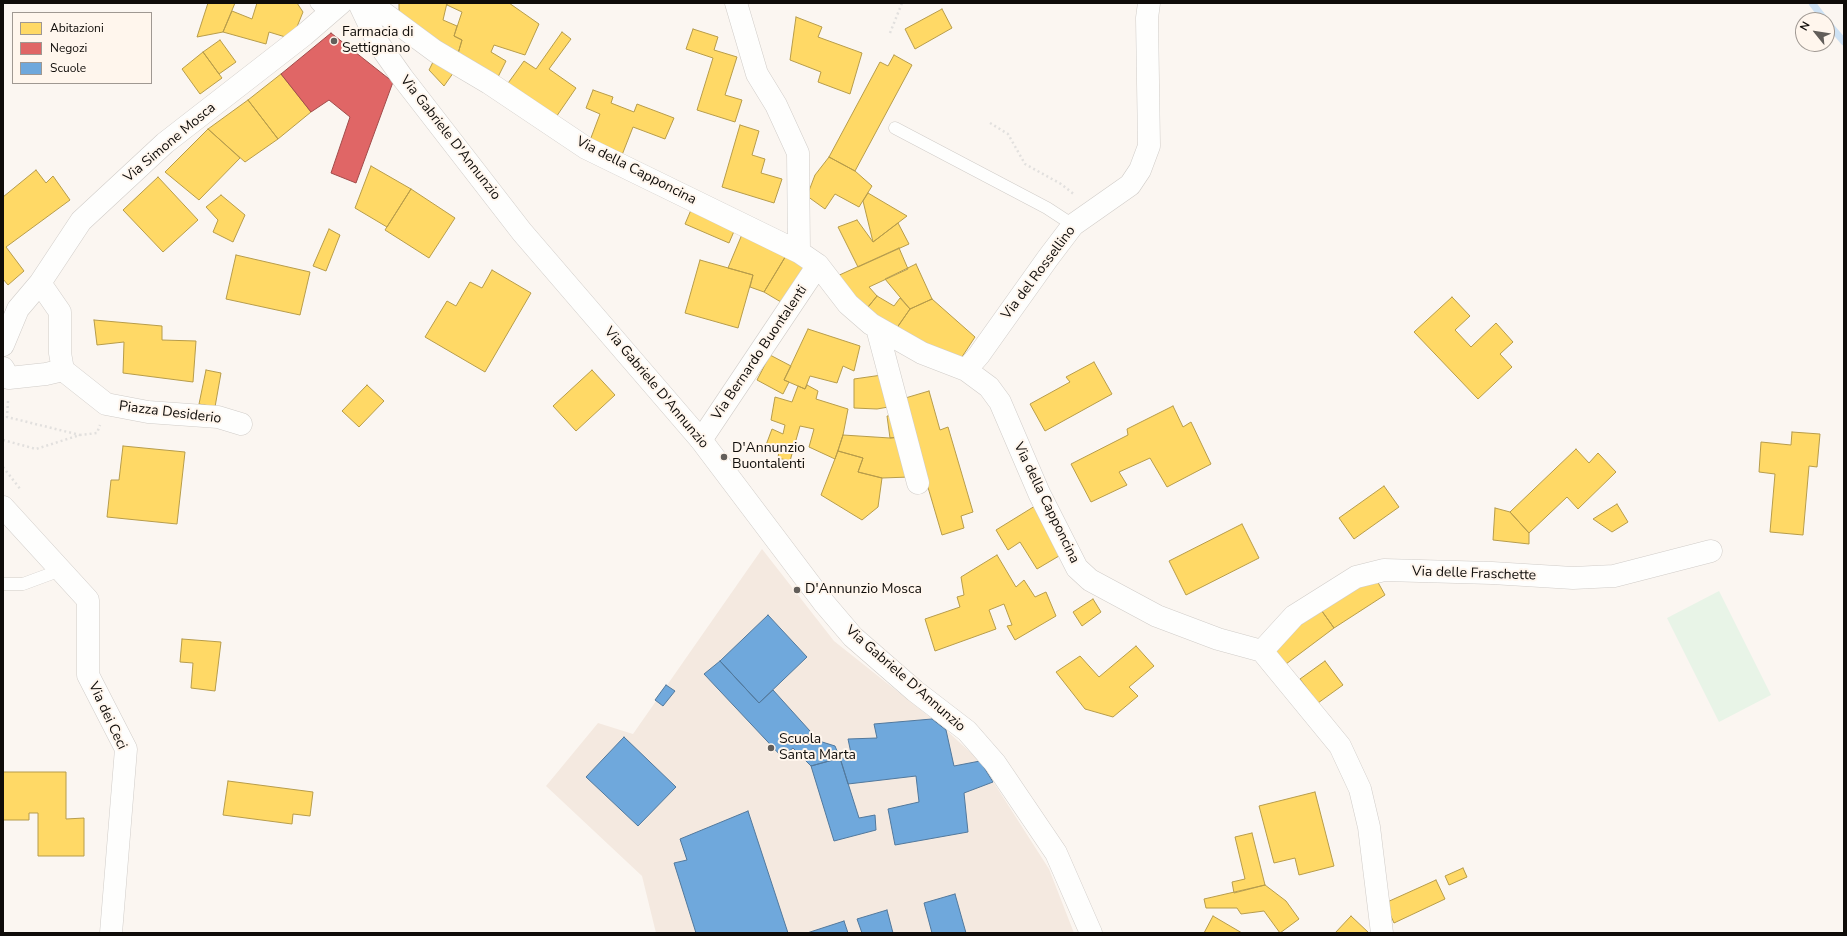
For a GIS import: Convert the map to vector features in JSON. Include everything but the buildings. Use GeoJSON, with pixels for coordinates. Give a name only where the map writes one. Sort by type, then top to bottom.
{"type":"FeatureCollection","features":[{"type":"Feature","properties":{"kind":"street","name":"Via Gabriele D'Annunzio"},"geometry":{"type":"LineString","coordinates":[[359,3],[378,43],[522,232],[701,440],[824,603],[853,637],[915,691],[967,731],[995,763],[1056,853],[1091,933]]}},
{"type":"Feature","properties":{"kind":"street","name":"Via della Capponcina"},"geometry":{"type":"LineString","coordinates":[[370,3],[435,51],[489,83],[586,148],[799,252],[818,265],[848,304],[877,328],[922,353],[966,370],[989,387],[1000,402],[1039,493],[1077,568],[1090,580],[1157,616],[1218,639],[1262,651]]}},
{"type":"Feature","properties":{"kind":"street"},"geometry":{"type":"LineString","coordinates":[[736,3],[757,74],[776,105],[798,153],[800,201],[799,252]]}},
{"type":"Feature","properties":{"kind":"street","name":"Via del Rossellino"},"geometry":{"type":"LineString","coordinates":[[966,370],[979,355],[1073,225],[1130,185],[1140,170],[1149,146],[1147,18],[1149,3]]}},
{"type":"Feature","properties":{"kind":"street","name":"Via Simone Mosca"},"geometry":{"type":"LineString","coordinates":[[40,283],[82,221],[166,143],[326,11]]}},
{"type":"Feature","properties":{"kind":"street","name":"Via Bernardo Buontalenti"},"geometry":{"type":"LineString","coordinates":[[701,440],[818,265]]}},
{"type":"Feature","properties":{"kind":"street"},"geometry":{"type":"LineString","coordinates":[[3,345],[18,309],[40,283],[60,312],[60,353],[63,370],[46,374],[6,373]]}},
{"type":"Feature","properties":{"kind":"street"},"geometry":{"type":"LineString","coordinates":[[877,328],[918,483]]}},
{"type":"Feature","properties":{"kind":"street","name":"Piazza Desiderio"},"geometry":{"type":"LineString","coordinates":[[63,370],[106,404],[148,412],[218,417],[241,424]]}},
{"type":"Feature","properties":{"kind":"street","name":"Via dei Ceci"},"geometry":{"type":"LineString","coordinates":[[3,507],[88,600],[88,675],[126,749],[112,933]]}},
{"type":"Feature","properties":{"kind":"street","name":"Via delle Fraschette"},"geometry":{"type":"LineString","coordinates":[[1262,651],[1294,616],[1356,577],[1384,570],[1492,573],[1573,578],[1614,576],[1711,551]]}},
{"type":"Feature","properties":{"kind":"street"},"geometry":{"type":"LineString","coordinates":[[1262,651],[1340,746],[1360,789],[1370,827],[1382,933]]}},
{"type":"Feature","properties":{"kind":"lane"},"geometry":{"type":"LineString","coordinates":[[895,128],[1047,208],[1073,225]]}},
{"type":"Feature","properties":{"kind":"lane"},"geometry":{"type":"LineString","coordinates":[[3,584],[24,584],[61,570]]}},
{"type":"Feature","properties":{"kind":"path"},"geometry":{"type":"LineString","coordinates":[[890,33],[902,3]]}},
{"type":"Feature","properties":{"kind":"path"},"geometry":{"type":"LineString","coordinates":[[990,122],[1008,134],[1025,164],[1061,184],[1094,210]]}},
{"type":"Feature","properties":{"kind":"path"},"geometry":{"type":"LineString","coordinates":[[6,373],[7,417],[80,435]]}},
{"type":"Feature","properties":{"kind":"path"},"geometry":{"type":"LineString","coordinates":[[3,440],[36,449],[80,435],[97,433],[106,404]]}},
{"type":"Feature","properties":{"kind":"shaded area","name":"Scuola Santa Marta"},"geometry":{"type":"Polygon","coordinates":[[[762,549],[834,641],[946,730],[980,761],[1049,869],[1074,933],[656,933],[642,876],[546,786],[598,723],[633,734],[762,549]]]}},
{"type":"Feature","properties":{"kind":"shaded area"},"geometry":{"type":"Polygon","coordinates":[[[1719,591],[1771,695],[1719,722],[1667,618],[1719,591]]]}},
{"type":"Feature","properties":{"kind":"waterway"},"geometry":{"type":"LineString","coordinates":[[1812,3],[1819,12]]}},
{"type":"Feature","properties":{"kind":"waterway"},"geometry":{"type":"LineString","coordinates":[[1835,31],[1844,42]]}},
{"type":"Feature","properties":{"kind":"place","name":"Farmacia di Settignano"},"geometry":{"type":"Point","coordinates":[334,41]}},
{"type":"Feature","properties":{"kind":"place","name":"D'Annunzio Buontalenti"},"geometry":{"type":"Point","coordinates":[724,457]}},
{"type":"Feature","properties":{"kind":"place","name":"D'Annunzio Mosca"},"geometry":{"type":"Point","coordinates":[797,590]}},
{"type":"Feature","properties":{"kind":"place","name":"Scuola Santa Marta"},"geometry":{"type":"Point","coordinates":[771,748]}}]}
